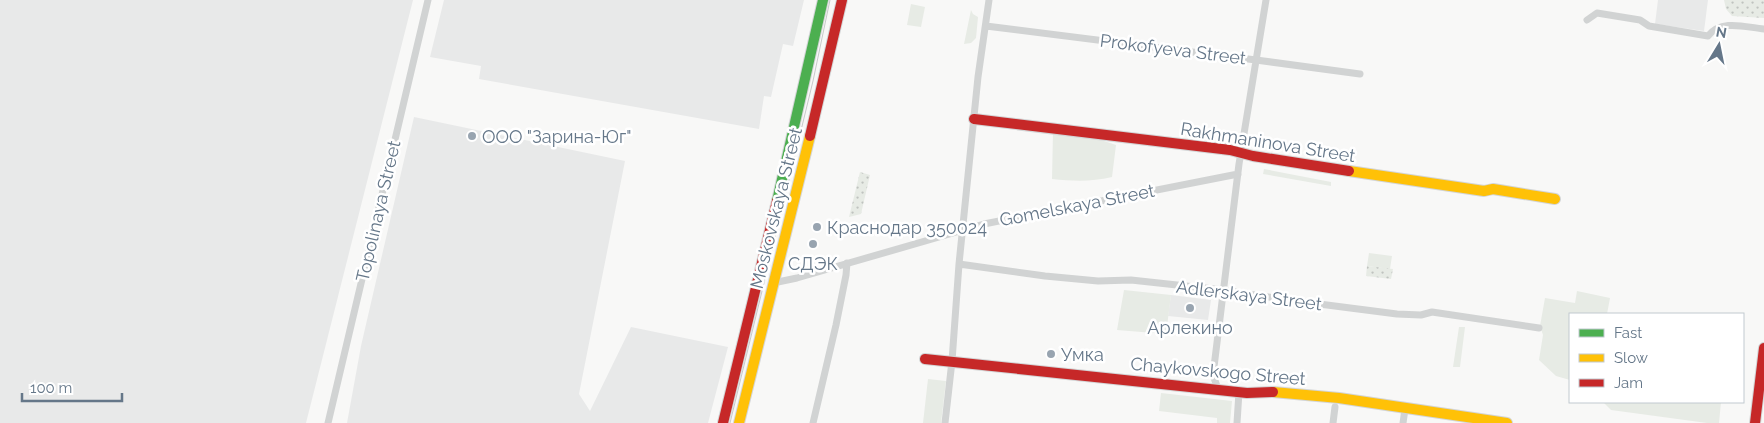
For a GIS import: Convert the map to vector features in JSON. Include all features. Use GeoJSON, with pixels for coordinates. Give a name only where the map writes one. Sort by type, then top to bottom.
{"type":"FeatureCollection","features":[{"type":"Feature","properties":{"kind":"street","name":"Topolinaya Street"},"geometry":{"type":"LineString","coordinates":[[328,423],[428,0]]}},
{"type":"Feature","properties":{"kind":"street","name":"Moskovskaya Street"},"geometry":{"type":"LineString","coordinates":[[723,423],[806,79],[823,0]]}},
{"type":"Feature","properties":{"kind":"street","name":"Moskovskaya Street"},"geometry":{"type":"LineString","coordinates":[[739,423],[812,133],[842,0]]}},
{"type":"Feature","properties":{"kind":"street"},"geometry":{"type":"LineString","coordinates":[[945,423],[978,77],[989,0]]}},
{"type":"Feature","properties":{"kind":"street"},"geometry":{"type":"LineString","coordinates":[[1218,389],[1214,375],[1223,290],[1241,152],[1266,0]]}},
{"type":"Feature","properties":{"kind":"street"},"geometry":{"type":"LineString","coordinates":[[1587,20],[1598,13],[1640,20],[1649,26],[1708,36],[1714,28],[1723,24],[1764,29]]}},
{"type":"Feature","properties":{"kind":"street","name":"Prokofyeva Street"},"geometry":{"type":"LineString","coordinates":[[986,26],[1360,74]]}},
{"type":"Feature","properties":{"kind":"street","name":"Rakhmaninova Street"},"geometry":{"type":"LineString","coordinates":[[974,119],[1241,152],[1299,164],[1484,191],[1493,190],[1555,199]]}},
{"type":"Feature","properties":{"kind":"street","name":"Gomelskaya Street"},"geometry":{"type":"LineString","coordinates":[[773,283],[963,229],[1238,174]]}},
{"type":"Feature","properties":{"kind":"street"},"geometry":{"type":"LineString","coordinates":[[813,423],[836,325],[847,263]]}},
{"type":"Feature","properties":{"kind":"street","name":"Adlerskaya Street"},"geometry":{"type":"LineString","coordinates":[[959,264],[1054,277],[1098,281],[1131,280],[1223,290],[1397,314],[1422,315],[1432,312],[1539,328]]}},
{"type":"Feature","properties":{"kind":"street"},"geometry":{"type":"LineString","coordinates":[[1755,423],[1764,348]]}},
{"type":"Feature","properties":{"kind":"street","name":"Chaykovskogo Street"},"geometry":{"type":"LineString","coordinates":[[925,358],[1239,392],[1278,392],[1368,402],[1507,423]]}},
{"type":"Feature","properties":{"kind":"street"},"geometry":{"type":"LineString","coordinates":[[1237,423],[1239,392]]}},
{"type":"Feature","properties":{"kind":"street"},"geometry":{"type":"LineString","coordinates":[[1333,423],[1335,407]]}},
{"type":"Feature","properties":{"kind":"street"},"geometry":{"type":"LineString","coordinates":[[1403,423],[1405,409]]}},
{"type":"Feature","properties":{"kind":"shaded area"},"geometry":{"type":"Polygon","coordinates":[[[0,0],[413,0],[306,423],[0,423],[0,0]]]}},
{"type":"Feature","properties":{"kind":"shaded area"},"geometry":{"type":"Polygon","coordinates":[[[444,0],[804,0],[793,46],[783,44],[771,97],[764,96],[759,129],[479,79],[481,66],[430,57],[444,0]]]}},
{"type":"Feature","properties":{"kind":"shaded area"},"geometry":{"type":"Polygon","coordinates":[[[1658,0],[1708,0],[1704,31],[1655,24],[1658,0]]]}},
{"type":"Feature","properties":{"kind":"shaded area"},"geometry":{"type":"Polygon","coordinates":[[[1724,0],[1764,0],[1764,18],[1732,16],[1726,9],[1724,0]]]}},
{"type":"Feature","properties":{"kind":"shaded area"},"geometry":{"type":"Polygon","coordinates":[[[911,4],[925,7],[921,27],[907,25],[911,4]]]}},
{"type":"Feature","properties":{"kind":"shaded area"},"geometry":{"type":"Polygon","coordinates":[[[971,10],[978,17],[976,38],[971,43],[964,44],[971,10]]]}},
{"type":"Feature","properties":{"kind":"shaded area"},"geometry":{"type":"Polygon","coordinates":[[[414,117],[625,161],[579,394],[590,411],[631,327],[728,347],[708,423],[347,423],[361,346],[414,117]]]}},
{"type":"Feature","properties":{"kind":"shaded area"},"geometry":{"type":"Polygon","coordinates":[[[1053,132],[1089,136],[1116,145],[1112,177],[1082,181],[1052,179],[1053,132]]]}},
{"type":"Feature","properties":{"kind":"shaded area"},"geometry":{"type":"Polygon","coordinates":[[[1264,169],[1331,182],[1331,186],[1263,174],[1264,169]]]}},
{"type":"Feature","properties":{"kind":"shaded area"},"geometry":{"type":"Polygon","coordinates":[[[860,172],[870,175],[861,214],[849,217],[860,172]]]}},
{"type":"Feature","properties":{"kind":"shaded area"},"geometry":{"type":"Polygon","coordinates":[[[1369,253],[1392,256],[1390,269],[1367,266],[1369,253]]]}},
{"type":"Feature","properties":{"kind":"shaded area"},"geometry":{"type":"Polygon","coordinates":[[[1367,266],[1393,269],[1391,279],[1366,276],[1367,266]]]}},
{"type":"Feature","properties":{"kind":"shaded area"},"geometry":{"type":"Polygon","coordinates":[[[1124,290],[1171,295],[1166,334],[1117,330],[1124,290]]]}},
{"type":"Feature","properties":{"kind":"shaded area"},"geometry":{"type":"Polygon","coordinates":[[[1577,291],[1610,298],[1607,313],[1569,313],[1569,380],[1556,376],[1539,360],[1543,335],[1540,326],[1545,298],[1575,303],[1577,291]]]}},
{"type":"Feature","properties":{"kind":"shaded area","name":"Арлекино"},"geometry":{"type":"Polygon","coordinates":[[[1171,295],[1211,300],[1208,320],[1168,316],[1171,295]]]}},
{"type":"Feature","properties":{"kind":"shaded area"},"geometry":{"type":"Polygon","coordinates":[[[1459,327],[1465,327],[1460,367],[1453,367],[1459,327]]]}},
{"type":"Feature","properties":{"kind":"shaded area"},"geometry":{"type":"Polygon","coordinates":[[[928,379],[946,381],[941,423],[923,423],[928,379]]]}},
{"type":"Feature","properties":{"kind":"shaded area"},"geometry":{"type":"Polygon","coordinates":[[[1161,393],[1232,401],[1230,423],[1217,423],[1217,418],[1159,411],[1161,393]]]}},
{"type":"Feature","properties":{"kind":"shaded area"},"geometry":{"type":"Polygon","coordinates":[[[1604,403],[1721,403],[1719,423],[1611,410],[1604,403]]]}},
{"type":"Feature","properties":{"kind":"tram line"},"geometry":{"type":"LineString","coordinates":[[730,423],[813,81],[830,0]]}},
{"type":"Feature","properties":{"kind":"traffic: fast"},"geometry":{"type":"LineString","coordinates":[[777,201],[823,0]]}},
{"type":"Feature","properties":{"kind":"traffic: slow"},"geometry":{"type":"LineString","coordinates":[[739,423],[810,136]]}},
{"type":"Feature","properties":{"kind":"traffic: slow"},"geometry":{"type":"LineString","coordinates":[[1349,171],[1484,191],[1493,189],[1555,199]]}},
{"type":"Feature","properties":{"kind":"traffic: slow"},"geometry":{"type":"LineString","coordinates":[[1273,392],[1339,398],[1507,423]]}},
{"type":"Feature","properties":{"kind":"traffic: jam"},"geometry":{"type":"LineString","coordinates":[[810,136],[842,0]]}},
{"type":"Feature","properties":{"kind":"traffic: jam"},"geometry":{"type":"LineString","coordinates":[[974,119],[1230,150],[1253,156],[1349,171]]}},
{"type":"Feature","properties":{"kind":"traffic: jam"},"geometry":{"type":"LineString","coordinates":[[723,423],[777,201]]}},
{"type":"Feature","properties":{"kind":"traffic: jam"},"geometry":{"type":"LineString","coordinates":[[1755,423],[1764,348]]}},
{"type":"Feature","properties":{"kind":"traffic: jam"},"geometry":{"type":"LineString","coordinates":[[925,359],[1247,393],[1273,392]]}},
{"type":"Feature","properties":{"kind":"place","name":"ООО \"Зарина-Юг\""},"geometry":{"type":"Point","coordinates":[472,136]}},
{"type":"Feature","properties":{"kind":"place","name":"Краснодар 350024"},"geometry":{"type":"Point","coordinates":[817,227]}},
{"type":"Feature","properties":{"kind":"place","name":"СДЭК"},"geometry":{"type":"Point","coordinates":[813,244]}},
{"type":"Feature","properties":{"kind":"place","name":"Арлекино"},"geometry":{"type":"Point","coordinates":[1190,308]}},
{"type":"Feature","properties":{"kind":"place","name":"Умка"},"geometry":{"type":"Point","coordinates":[1051,354]}}]}
